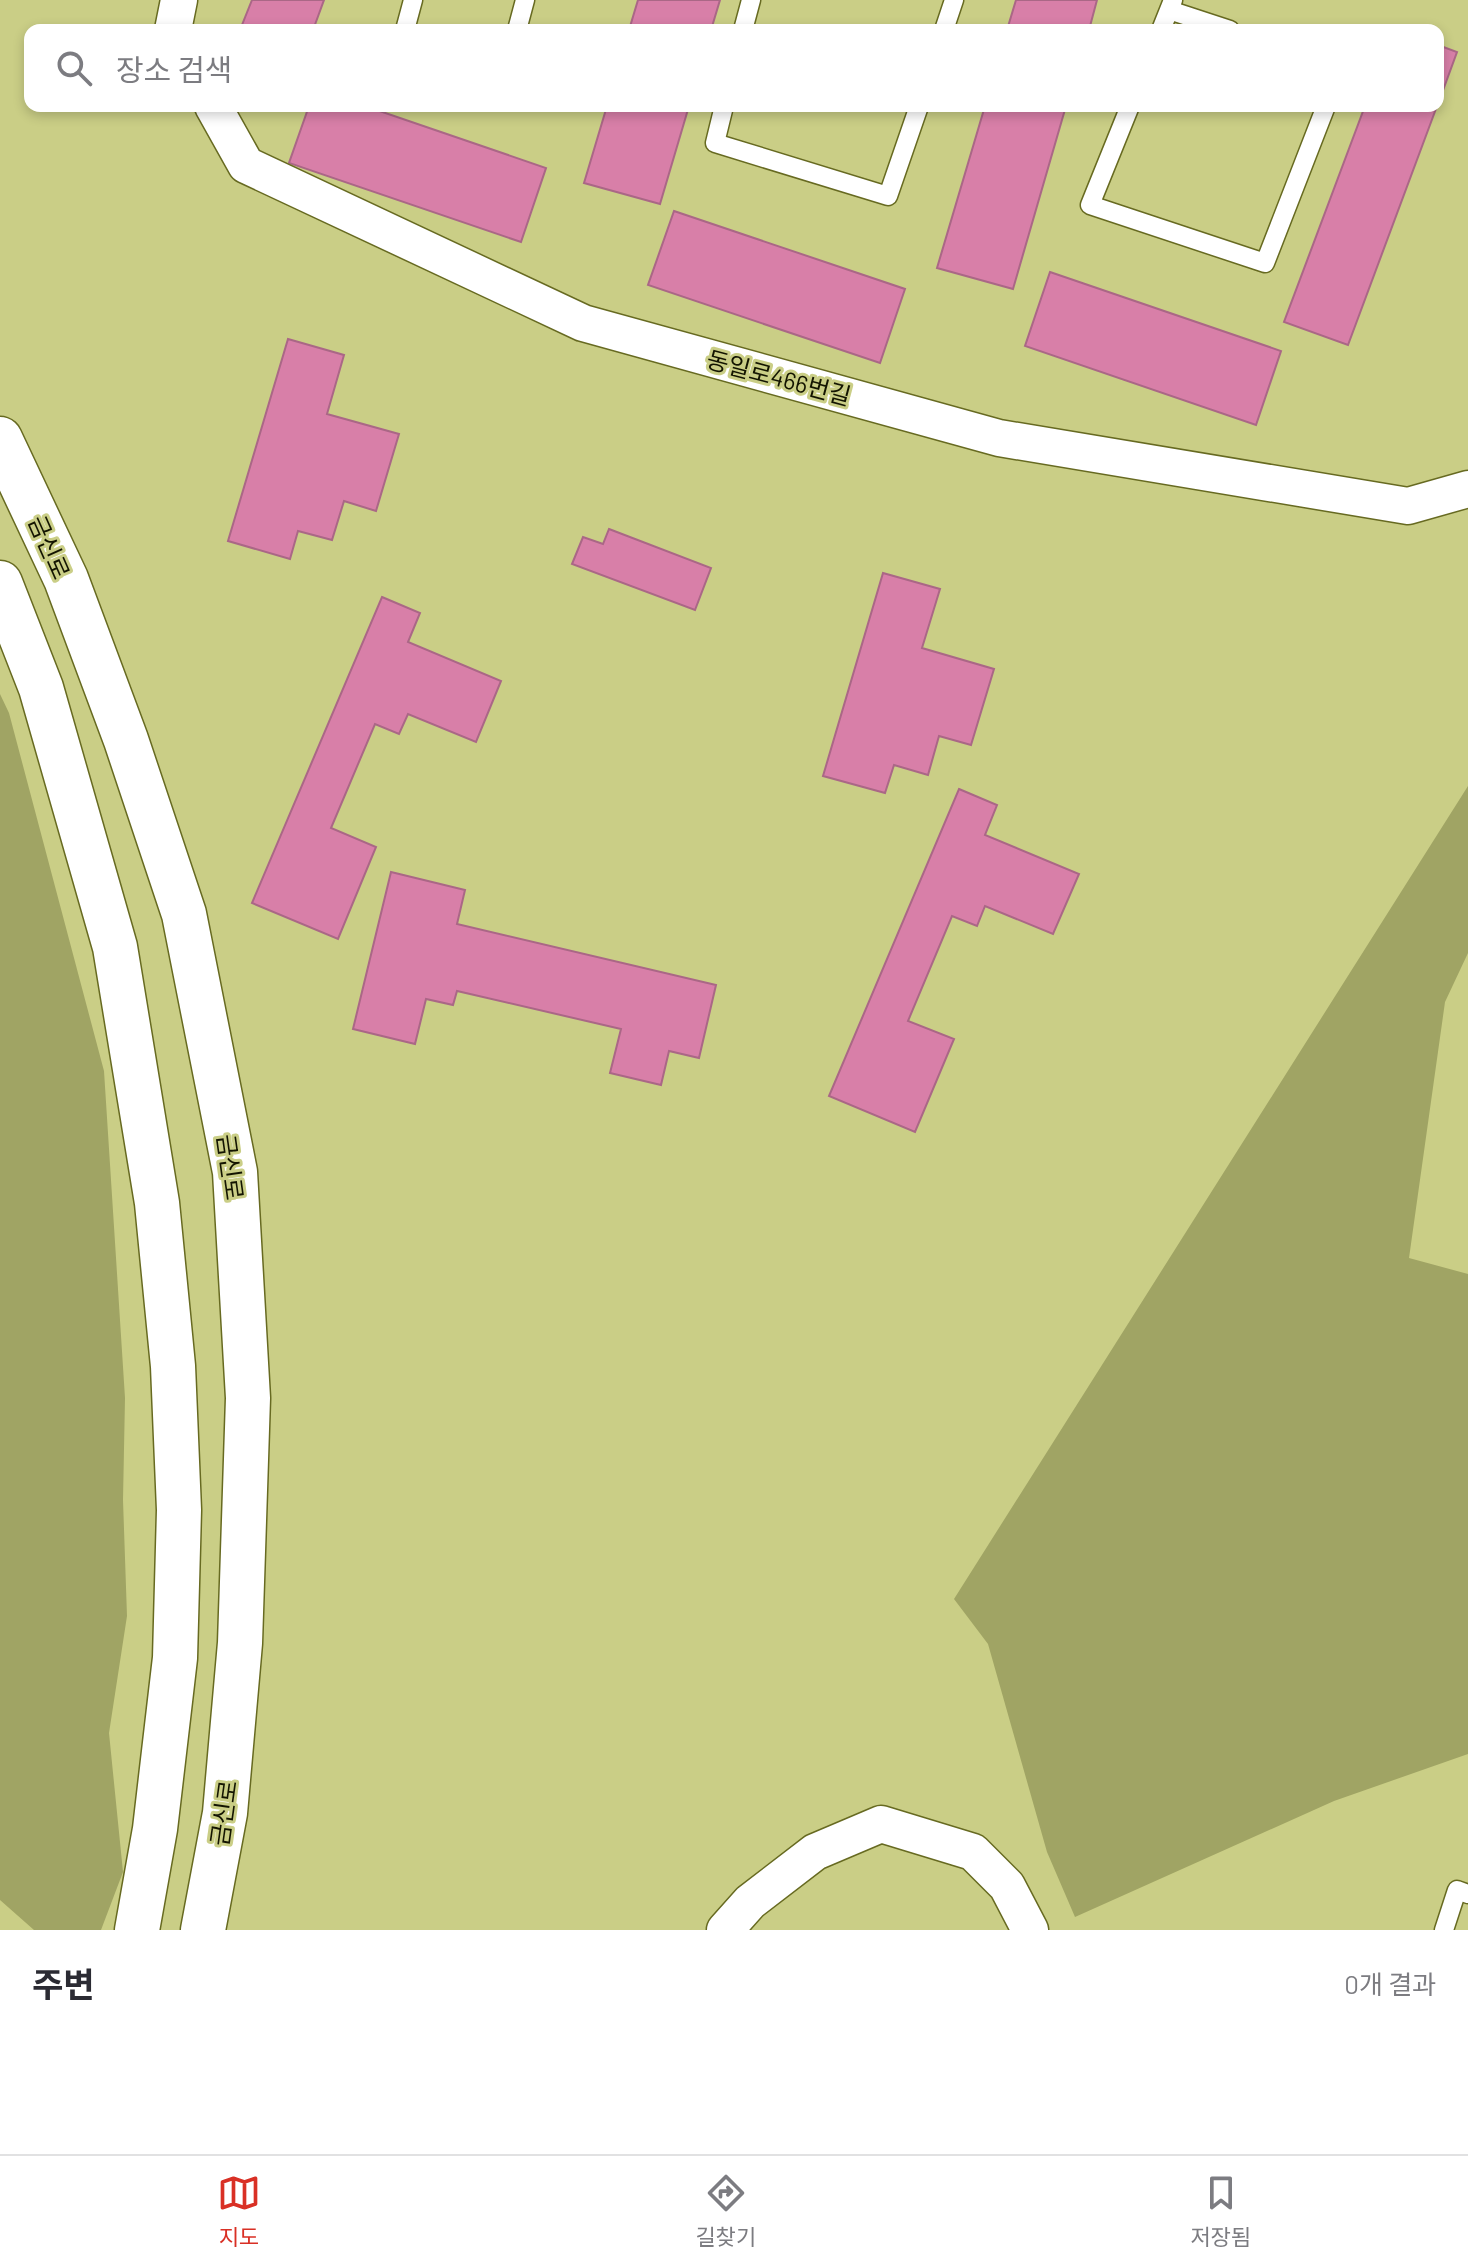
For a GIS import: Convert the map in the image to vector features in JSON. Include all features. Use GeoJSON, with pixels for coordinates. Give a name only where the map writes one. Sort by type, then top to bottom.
{"type":"FeatureCollection","features":[{"type":"Feature","properties":{"kind":"street"},"geometry":{"type":"LineString","coordinates":[[174,24],[179,0]]}},
{"type":"Feature","properties":{"kind":"street","name":"동일로466번길"},"geometry":{"type":"LineString","coordinates":[[216,112],[246,165],[583,323],[999,438],[1408,506],[1468,489]]}},
{"type":"Feature","properties":{"kind":"street","name":"금신로"},"geometry":{"type":"LineString","coordinates":[[0,439],[66,579],[126,740],[184,914],[235,1172],[248,1398],[240,1643],[225,1813],[203,1930]]}},
{"type":"Feature","properties":{"kind":"street"},"geometry":{"type":"LineString","coordinates":[[0,583],[41,688],[115,947],[160,1233],[173,1366],[179,1510],[175,1658],[155,1829],[137,1930]]}},
{"type":"Feature","properties":{"kind":"street"},"geometry":{"type":"LineString","coordinates":[[725,1930],[750,1902],[815,1852],[881,1824],[973,1852],[1007,1886],[1030,1930]]}},
{"type":"Feature","properties":{"kind":"lane"},"geometry":{"type":"LineString","coordinates":[[407,24],[413,0]]}},
{"type":"Feature","properties":{"kind":"lane"},"geometry":{"type":"LineString","coordinates":[[519,24],[525,0]]}},
{"type":"Feature","properties":{"kind":"lane"},"geometry":{"type":"LineString","coordinates":[[745,24],[751,0]]}},
{"type":"Feature","properties":{"kind":"lane"},"geometry":{"type":"LineString","coordinates":[[946,24],[954,0]]}},
{"type":"Feature","properties":{"kind":"lane"},"geometry":{"type":"LineString","coordinates":[[1163,24],[1171,5],[1216,24]]}},
{"type":"Feature","properties":{"kind":"lane"},"geometry":{"type":"LineString","coordinates":[[723,112],[715,143],[888,196],[917,112]]}},
{"type":"Feature","properties":{"kind":"lane"},"geometry":{"type":"LineString","coordinates":[[1128,112],[1090,205],[1265,263],[1324,112]]}},
{"type":"Feature","properties":{"kind":"lane"},"geometry":{"type":"LineString","coordinates":[[1444,1930],[1457,1890],[1468,1894]]}},
{"type":"Feature","properties":{"kind":"green space"},"geometry":{"type":"Polygon","coordinates":[[[0,694],[9,713],[104,1071],[125,1398],[123,1500],[127,1616],[109,1733],[123,1872],[101,1930],[34,1930],[0,1900],[0,694]]]}},
{"type":"Feature","properties":{"kind":"green space"},"geometry":{"type":"Polygon","coordinates":[[[1468,786],[1468,953],[1445,1002],[1409,1258],[1468,1274],[1468,1754],[1334,1801],[1075,1917],[1047,1852],[988,1644],[954,1599],[1468,786]]]}},
{"type":"Feature","properties":{"kind":"building"},"geometry":{"type":"Polygon","coordinates":[[[252,0],[324,0],[315,24],[242,24],[252,0]]]}},
{"type":"Feature","properties":{"kind":"building"},"geometry":{"type":"Polygon","coordinates":[[[638,0],[720,0],[713,24],[631,24],[638,0]]]}},
{"type":"Feature","properties":{"kind":"building"},"geometry":{"type":"Polygon","coordinates":[[[1016,0],[1097,0],[1091,24],[1009,24],[1016,0]]]}},
{"type":"Feature","properties":{"kind":"building"},"geometry":{"type":"Polygon","coordinates":[[[1444,47],[1457,52],[1444,88],[1444,47]]]}},
{"type":"Feature","properties":{"kind":"building"},"geometry":{"type":"Polygon","coordinates":[[[307,112],[383,112],[546,168],[521,242],[289,163],[307,112]]]}},
{"type":"Feature","properties":{"kind":"building"},"geometry":{"type":"Polygon","coordinates":[[[605,112],[687,112],[660,204],[584,183],[605,112]]]}},
{"type":"Feature","properties":{"kind":"building"},"geometry":{"type":"Polygon","coordinates":[[[983,112],[1064,112],[1013,289],[937,268],[983,112]]]}},
{"type":"Feature","properties":{"kind":"building"},"geometry":{"type":"Polygon","coordinates":[[[1363,112],[1435,112],[1348,345],[1284,322],[1363,112]]]}},
{"type":"Feature","properties":{"kind":"building"},"geometry":{"type":"Polygon","coordinates":[[[674,211],[905,289],[880,363],[648,285],[674,211]]]}},
{"type":"Feature","properties":{"kind":"building"},"geometry":{"type":"Polygon","coordinates":[[[1050,272],[1281,351],[1256,425],[1025,346],[1050,272]]]}},
{"type":"Feature","properties":{"kind":"building"},"geometry":{"type":"Polygon","coordinates":[[[288,339],[344,355],[327,414],[399,434],[376,511],[344,501],[332,540],[298,531],[290,559],[228,541],[288,339]]]}},
{"type":"Feature","properties":{"kind":"building"},"geometry":{"type":"Polygon","coordinates":[[[609,529],[711,568],[695,610],[572,564],[583,537],[603,544],[609,529]]]}},
{"type":"Feature","properties":{"kind":"building"},"geometry":{"type":"Polygon","coordinates":[[[883,573],[940,589],[922,648],[994,669],[971,745],[939,736],[928,775],[894,765],[885,793],[823,776],[883,573]]]}},
{"type":"Feature","properties":{"kind":"building"},"geometry":{"type":"Polygon","coordinates":[[[382,597],[420,613],[408,642],[501,681],[476,742],[408,714],[399,734],[375,724],[331,828],[376,847],[338,939],[252,903],[382,597]]]}},
{"type":"Feature","properties":{"kind":"building"},"geometry":{"type":"Polygon","coordinates":[[[959,789],[997,805],[985,835],[1079,874],[1053,934],[985,906],[977,926],[952,916],[908,1021],[954,1039],[915,1132],[829,1096],[959,789]]]}},
{"type":"Feature","properties":{"kind":"building"},"geometry":{"type":"Polygon","coordinates":[[[391,872],[465,890],[457,924],[716,985],[699,1058],[669,1051],[661,1085],[610,1073],[621,1029],[457,991],[453,1005],[426,999],[415,1044],[353,1029],[391,872]]]}}]}
